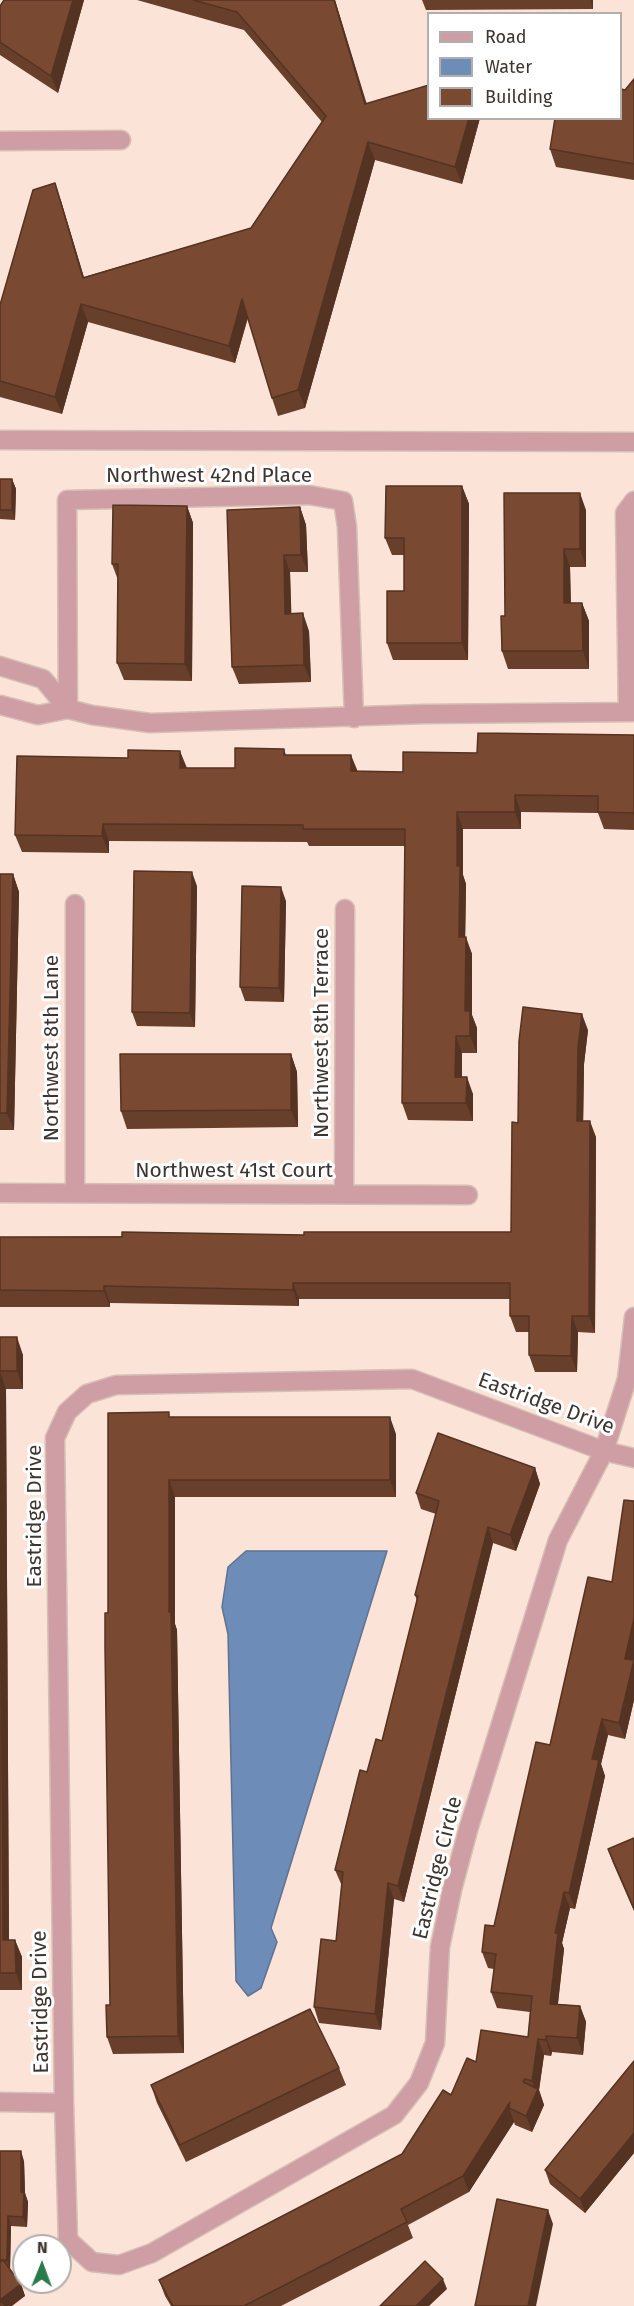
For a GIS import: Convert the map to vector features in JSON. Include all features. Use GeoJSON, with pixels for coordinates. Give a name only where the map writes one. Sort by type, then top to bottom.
{"type":"FeatureCollection","features":[{"type":"Feature","properties":{"kind":"street"},"geometry":{"type":"LineString","coordinates":[[0,141],[121,140]]}},
{"type":"Feature","properties":{"kind":"street"},"geometry":{"type":"LineString","coordinates":[[0,441],[634,442]]}},
{"type":"Feature","properties":{"kind":"street","name":"Northwest 42nd Place"},"geometry":{"type":"LineString","coordinates":[[68,709],[67,500],[309,495],[343,501],[347,527],[354,718]]}},
{"type":"Feature","properties":{"kind":"street"},"geometry":{"type":"LineString","coordinates":[[0,705],[38,716],[68,709],[92,715],[150,723],[425,714],[631,712],[625,513],[634,501]]}},
{"type":"Feature","properties":{"kind":"street"},"geometry":{"type":"LineString","coordinates":[[0,666],[43,679],[68,709]]}},
{"type":"Feature","properties":{"kind":"street","name":"Northwest 8th Lane"},"geometry":{"type":"LineString","coordinates":[[75,904],[75,1193]]}},
{"type":"Feature","properties":{"kind":"street","name":"Northwest 8th Terrace"},"geometry":{"type":"LineString","coordinates":[[344,1194],[345,909]]}},
{"type":"Feature","properties":{"kind":"street","name":"Northwest 41st Court"},"geometry":{"type":"LineString","coordinates":[[0,1194],[468,1195]]}},
{"type":"Feature","properties":{"kind":"street","name":"Eastridge Circle"},"geometry":{"type":"LineString","coordinates":[[64,2103],[68,2240],[92,2262],[119,2265],[152,2253],[394,2115],[419,2083],[435,2043],[440,1947],[468,1830],[558,1540],[604,1451],[627,1379],[634,1317]]}},
{"type":"Feature","properties":{"kind":"street","name":"Eastridge Drive"},"geometry":{"type":"LineString","coordinates":[[64,2103],[56,1438],[67,1412],[87,1394],[116,1384],[412,1379],[604,1451],[634,1458]]}},
{"type":"Feature","properties":{"kind":"street"},"geometry":{"type":"LineString","coordinates":[[0,2102],[64,2103]]}},
{"type":"Feature","properties":{"kind":"water"},"geometry":{"type":"Polygon","coordinates":[[[246,1551],[387,1551],[271,1928],[277,1942],[261,1988],[248,1996],[236,1981],[228,1634],[222,1607],[228,1567],[246,1551]]]}},
{"type":"Feature","properties":{"kind":"building"},"geometry":{"type":"Polygon","coordinates":[[[4,0],[73,0],[51,76],[0,42],[0,6],[4,0]]]}},
{"type":"Feature","properties":{"kind":"building"},"geometry":{"type":"Polygon","coordinates":[[[193,0],[334,0],[365,104],[427,86],[427,120],[468,120],[455,167],[368,142],[298,390],[272,398],[242,299],[229,346],[81,304],[55,397],[0,381],[0,305],[33,190],[55,183],[83,278],[251,228],[326,116],[237,12],[193,0]]]}},
{"type":"Feature","properties":{"kind":"building"},"geometry":{"type":"Polygon","coordinates":[[[634,79],[634,164],[550,149],[555,120],[622,120],[622,89],[625,90],[634,79]]]}},
{"type":"Feature","properties":{"kind":"building"},"geometry":{"type":"Polygon","coordinates":[[[0,479],[12,479],[12,510],[0,510],[0,479]]]}},
{"type":"Feature","properties":{"kind":"building"},"geometry":{"type":"Polygon","coordinates":[[[386,486],[462,486],[462,643],[387,643],[387,591],[404,591],[404,538],[385,538],[386,486]]]}},
{"type":"Feature","properties":{"kind":"building"},"geometry":{"type":"Polygon","coordinates":[[[504,493],[580,493],[580,549],[564,549],[564,603],[582,603],[583,651],[502,651],[501,616],[505,616],[504,493]]]}},
{"type":"Feature","properties":{"kind":"building"},"geometry":{"type":"Polygon","coordinates":[[[113,505],[187,506],[185,664],[117,663],[118,564],[112,564],[113,505]]]}},
{"type":"Feature","properties":{"kind":"building"},"geometry":{"type":"Polygon","coordinates":[[[300,507],[301,555],[284,555],[285,614],[303,613],[304,665],[232,667],[227,510],[300,507]]]}},
{"type":"Feature","properties":{"kind":"building"},"geometry":{"type":"Polygon","coordinates":[[[478,733],[634,735],[634,813],[598,812],[598,796],[515,795],[515,812],[457,812],[457,866],[460,866],[459,937],[466,937],[465,1011],[470,1011],[470,1036],[456,1036],[455,1077],[467,1077],[466,1103],[402,1103],[405,829],[303,829],[303,825],[103,824],[102,836],[15,835],[17,756],[128,758],[128,750],[180,751],[180,768],[235,768],[235,748],[284,749],[284,755],[351,755],[351,771],[403,772],[403,752],[477,753],[478,733]]]}},
{"type":"Feature","properties":{"kind":"building"},"geometry":{"type":"Polygon","coordinates":[[[134,871],[192,872],[190,1013],[132,1012],[134,871]]]}},
{"type":"Feature","properties":{"kind":"building"},"geometry":{"type":"Polygon","coordinates":[[[0,874],[13,874],[7,1113],[0,1113],[0,874]]]}},
{"type":"Feature","properties":{"kind":"building"},"geometry":{"type":"Polygon","coordinates":[[[242,886],[281,887],[279,988],[240,987],[242,886]]]}},
{"type":"Feature","properties":{"kind":"building"},"geometry":{"type":"Polygon","coordinates":[[[523,1007],[582,1014],[578,1048],[577,1121],[590,1121],[589,1316],[572,1316],[571,1356],[529,1355],[529,1316],[510,1316],[510,1283],[293,1283],[293,1290],[104,1286],[104,1291],[0,1290],[0,1237],[122,1237],[122,1232],[304,1235],[304,1232],[511,1232],[512,1122],[518,1123],[519,1041],[523,1007]]]}},
{"type":"Feature","properties":{"kind":"building"},"geometry":{"type":"Polygon","coordinates":[[[120,1054],[291,1054],[291,1110],[121,1111],[120,1054]]]}},
{"type":"Feature","properties":{"kind":"building"},"geometry":{"type":"Polygon","coordinates":[[[0,1337],[17,1337],[17,1371],[0,1371],[0,1337]]]}},
{"type":"Feature","properties":{"kind":"building"},"geometry":{"type":"Polygon","coordinates":[[[0,1402],[3,1940],[15,1940],[16,1973],[0,1973],[0,1402]]]}},
{"type":"Feature","properties":{"kind":"building"},"geometry":{"type":"Polygon","coordinates":[[[169,1412],[169,1417],[390,1417],[390,1480],[169,1480],[169,1612],[171,1612],[178,2036],[107,2037],[106,2005],[110,2005],[105,1647],[105,1613],[108,1613],[108,1413],[169,1412]]]}},
{"type":"Feature","properties":{"kind":"building"},"geometry":{"type":"Polygon","coordinates":[[[438,1433],[535,1468],[510,1535],[488,1527],[398,1886],[388,1883],[375,2014],[314,2007],[321,1939],[336,1941],[343,1872],[335,1870],[360,1770],[367,1772],[376,1739],[382,1741],[439,1501],[416,1493],[438,1433]]]}},
{"type":"Feature","properties":{"kind":"building"},"geometry":{"type":"Polygon","coordinates":[[[624,1500],[634,1501],[634,1618],[625,1659],[634,1660],[619,1723],[602,1719],[592,1759],[599,1760],[569,1893],[564,1892],[555,1933],[558,1933],[550,2004],[580,2006],[577,2038],[546,2036],[546,2040],[538,2039],[532,2081],[525,2079],[523,2082],[538,2089],[526,2116],[509,2108],[510,2102],[463,2176],[401,2209],[407,2222],[244,2306],[173,2306],[159,2280],[402,2154],[443,2090],[451,2095],[467,2058],[476,2062],[481,2030],[528,2037],[532,1996],[491,1992],[496,1954],[482,1952],[485,1925],[494,1926],[536,1742],[550,1745],[588,1577],[612,1582],[624,1500]]]}},
{"type":"Feature","properties":{"kind":"building"},"geometry":{"type":"Polygon","coordinates":[[[634,1838],[634,1909],[608,1849],[634,1838]]]}},
{"type":"Feature","properties":{"kind":"building"},"geometry":{"type":"Polygon","coordinates":[[[310,2009],[339,2068],[180,2145],[151,2085],[310,2009]]]}},
{"type":"Feature","properties":{"kind":"building"},"geometry":{"type":"Polygon","coordinates":[[[634,2061],[634,2133],[580,2199],[545,2170],[634,2061]]]}},
{"type":"Feature","properties":{"kind":"building"},"geometry":{"type":"Polygon","coordinates":[[[0,2151],[21,2151],[21,2192],[24,2193],[23,2217],[8,2216],[7,2260],[0,2260],[0,2151]]]}},
{"type":"Feature","properties":{"kind":"building"},"geometry":{"type":"Polygon","coordinates":[[[497,2199],[548,2210],[528,2306],[475,2306],[497,2199]]]}},
{"type":"Feature","properties":{"kind":"building"},"geometry":{"type":"Polygon","coordinates":[[[3,2260],[12,2272],[12,2291],[0,2300],[0,2262],[3,2260]]]}},
{"type":"Feature","properties":{"kind":"building"},"geometry":{"type":"Polygon","coordinates":[[[425,2261],[443,2279],[416,2306],[380,2306],[425,2261]]]}}]}
